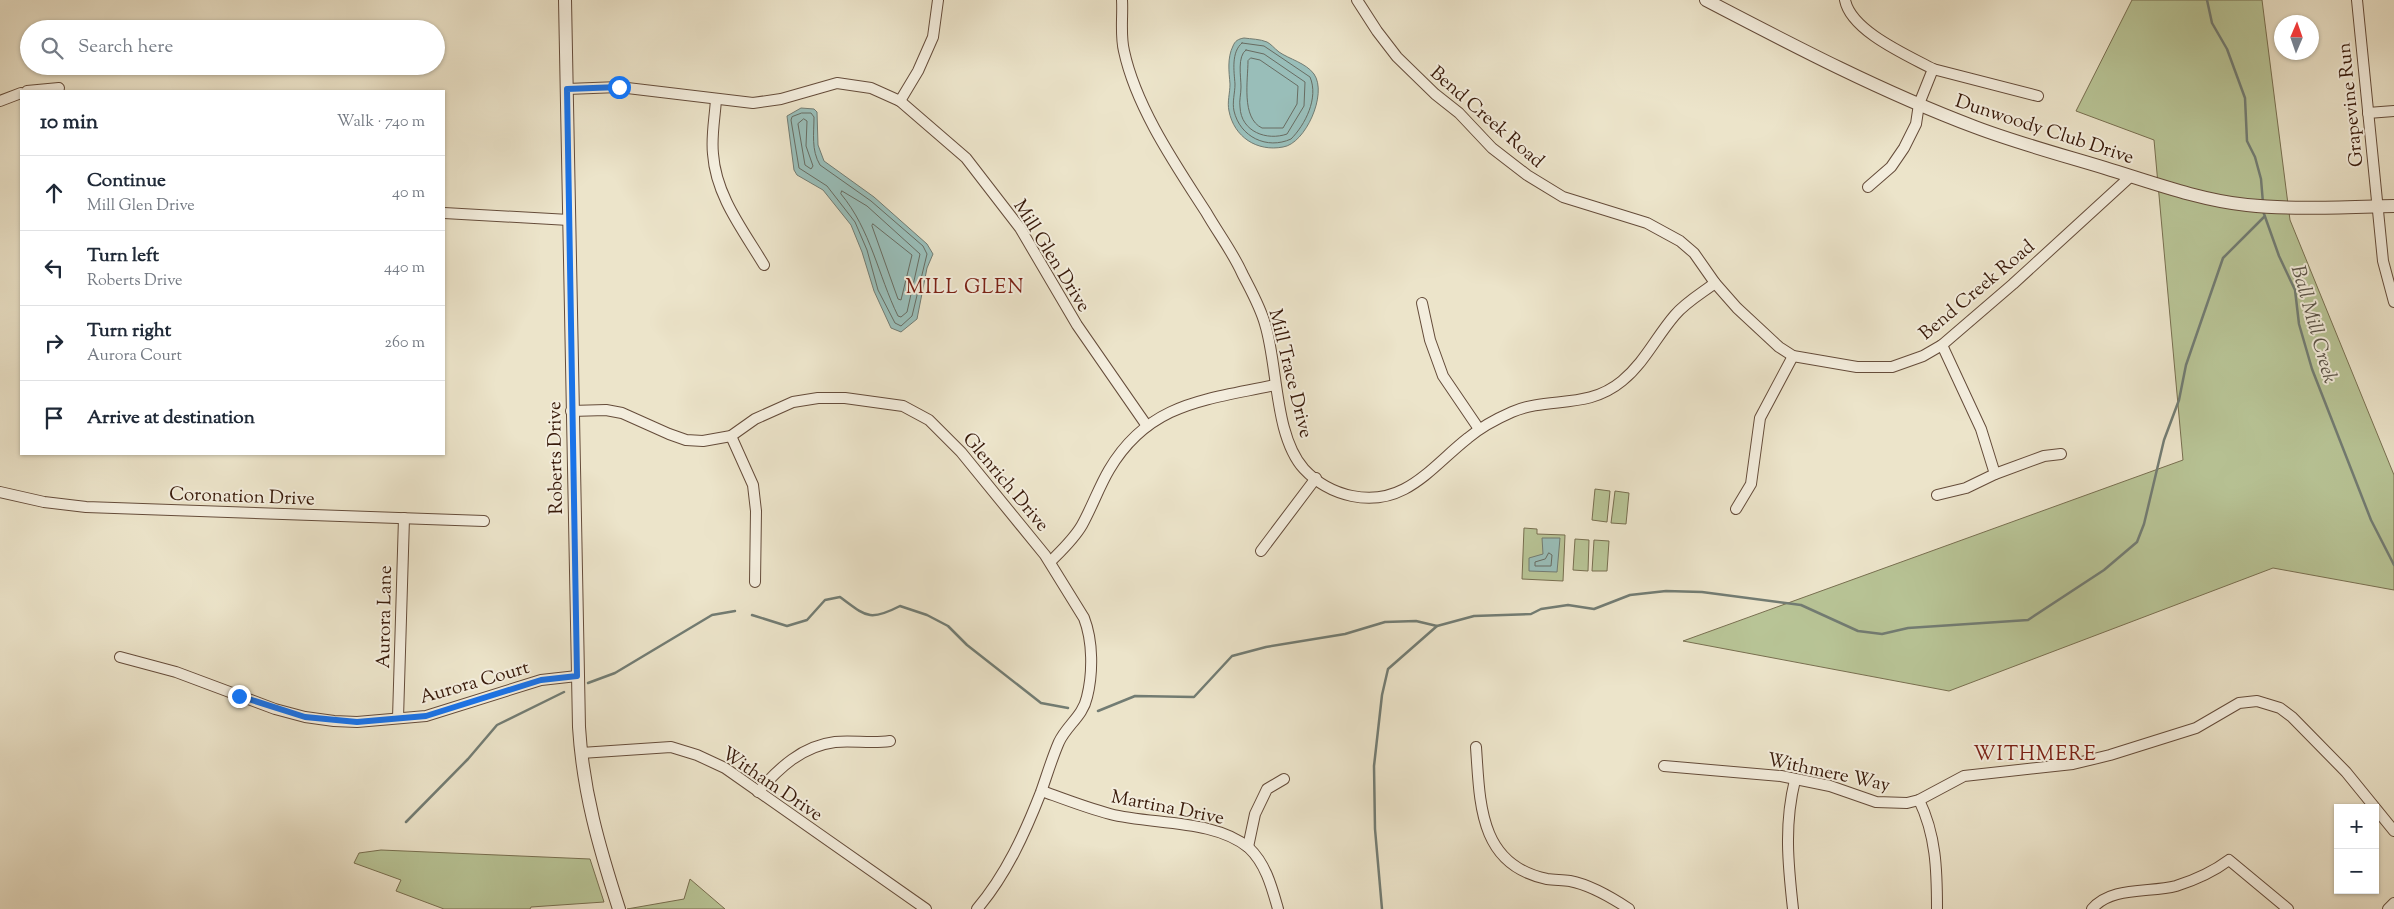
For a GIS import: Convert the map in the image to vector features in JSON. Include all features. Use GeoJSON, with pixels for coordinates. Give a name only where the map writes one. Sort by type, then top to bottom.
{"type":"FeatureCollection","features":[{"type":"Feature","properties":{"kind":"street","name":"Roberts Drive"},"geometry":{"type":"LineString","coordinates":[[565,0],[580,752],[592,822],[620,909]]}},
{"type":"Feature","properties":{"kind":"street"},"geometry":{"type":"LineString","coordinates":[[900,101],[918,71],[933,37],[938,0]]}},
{"type":"Feature","properties":{"kind":"street","name":"Mill Trace Drive"},"geometry":{"type":"LineString","coordinates":[[1122,0],[1123,49],[1134,82],[1156,131],[1235,257],[1253,295],[1265,323],[1275,385],[1285,427],[1297,458],[1304,468],[1326,488],[1344,494],[1377,499],[1392,495],[1418,480],[1479,429],[1519,409],[1582,401],[1608,390],[1621,382],[1648,355],[1677,312],[1715,283]]}},
{"type":"Feature","properties":{"kind":"street","name":"Bend Creek Road"},"geometry":{"type":"LineString","coordinates":[[1357,0],[1397,57],[1508,161],[1563,197],[1647,224],[1664,232],[1694,253],[1715,283],[1759,330],[1793,356],[1857,367],[1892,367],[1923,356],[1942,344],[2013,284],[2131,176]]}},
{"type":"Feature","properties":{"kind":"street","name":"Dunwoody Club Drive"},"geometry":{"type":"LineString","coordinates":[[1706,0],[1801,50],[1976,128],[2131,176],[2204,197],[2246,204],[2286,207],[2394,206]]}},
{"type":"Feature","properties":{"kind":"street"},"geometry":{"type":"LineString","coordinates":[[1845,0],[1847,10],[1877,39],[1933,69],[2038,96]]}},
{"type":"Feature","properties":{"kind":"street","name":"Grapevine Run"},"geometry":{"type":"LineString","coordinates":[[2356,0],[2383,261],[2394,302]]}},
{"type":"Feature","properties":{"kind":"street"},"geometry":{"type":"LineString","coordinates":[[1868,187],[1890,167],[1904,148],[1916,124],[1919,104],[1933,69]]}},
{"type":"Feature","properties":{"kind":"street","name":"Mill Glen Drive"},"geometry":{"type":"LineString","coordinates":[[567,89],[619,87],[753,103],[781,99],[837,83],[871,88],[900,101],[966,158],[1020,228],[1071,317],[1147,426]]}},
{"type":"Feature","properties":{"kind":"street"},"geometry":{"type":"LineString","coordinates":[[38,90],[59,88]]}},
{"type":"Feature","properties":{"kind":"street"},"geometry":{"type":"LineString","coordinates":[[0,101],[20,93]]}},
{"type":"Feature","properties":{"kind":"street"},"geometry":{"type":"LineString","coordinates":[[716,99],[712,153],[719,186],[724,201],[764,265]]}},
{"type":"Feature","properties":{"kind":"street"},"geometry":{"type":"LineString","coordinates":[[2368,113],[2394,111]]}},
{"type":"Feature","properties":{"kind":"street"},"geometry":{"type":"LineString","coordinates":[[445,213],[568,220]]}},
{"type":"Feature","properties":{"kind":"street"},"geometry":{"type":"LineString","coordinates":[[1422,303],[1430,340],[1443,376],[1479,429]]}},
{"type":"Feature","properties":{"kind":"street"},"geometry":{"type":"LineString","coordinates":[[1942,344],[1981,429],[1995,474]]}},
{"type":"Feature","properties":{"kind":"street"},"geometry":{"type":"LineString","coordinates":[[1736,509],[1751,484],[1760,418],[1793,356]]}},
{"type":"Feature","properties":{"kind":"street"},"geometry":{"type":"LineString","coordinates":[[1050,562],[1082,526],[1117,457],[1129,442],[1147,426],[1195,401],[1275,385]]}},
{"type":"Feature","properties":{"kind":"street","name":"Glenrich Drive"},"geometry":{"type":"LineString","coordinates":[[572,411],[606,410],[622,413],[686,440],[716,440],[731,436],[755,420],[793,402],[818,398],[845,398],[903,406],[929,420],[942,430],[1050,562],[1088,627],[1090,652],[1089,685],[1083,711],[1060,739],[1046,772],[1042,791],[1001,878],[977,909]]}},
{"type":"Feature","properties":{"kind":"street"},"geometry":{"type":"LineString","coordinates":[[731,436],[753,485],[756,511],[755,582]]}},
{"type":"Feature","properties":{"kind":"street"},"geometry":{"type":"LineString","coordinates":[[1937,495],[1966,488],[1995,474],[2044,456],[2061,454]]}},
{"type":"Feature","properties":{"kind":"street"},"geometry":{"type":"LineString","coordinates":[[1261,551],[1316,478]]}},
{"type":"Feature","properties":{"kind":"street","name":"Coronation Drive"},"geometry":{"type":"LineString","coordinates":[[0,492],[44,502],[86,507],[484,520]]}},
{"type":"Feature","properties":{"kind":"street","name":"Aurora Lane"},"geometry":{"type":"LineString","coordinates":[[398,718],[404,518]]}},
{"type":"Feature","properties":{"kind":"street","name":"Aurora Court"},"geometry":{"type":"LineString","coordinates":[[120,657],[176,672],[248,700],[305,717],[357,722],[433,714],[541,680],[577,676]]}},
{"type":"Feature","properties":{"kind":"street","name":"Withmere Way"},"geometry":{"type":"LineString","coordinates":[[1664,766],[1740,771],[1795,780],[1830,786],[1876,802],[1891,804],[1919,800],[1964,776],[2073,764],[2110,755],[2196,728],[2229,708],[2248,701],[2269,704],[2280,708],[2292,716],[2346,772],[2394,831]]}},
{"type":"Feature","properties":{"kind":"street"},"geometry":{"type":"LineString","coordinates":[[758,792],[775,772],[806,750],[836,742],[869,744],[890,741]]}},
{"type":"Feature","properties":{"kind":"street","name":"Witham Drive"},"geometry":{"type":"LineString","coordinates":[[580,752],[671,747],[685,750],[725,768],[926,909]]}},
{"type":"Feature","properties":{"kind":"street"},"geometry":{"type":"LineString","coordinates":[[1476,747],[1479,802],[1488,832],[1499,852],[1518,869],[1528,874],[1584,886],[1611,898],[1628,909]]}},
{"type":"Feature","properties":{"kind":"street"},"geometry":{"type":"LineString","coordinates":[[1248,847],[1256,814],[1268,789],[1284,779]]}},
{"type":"Feature","properties":{"kind":"street"},"geometry":{"type":"LineString","coordinates":[[1793,909],[1787,833],[1788,809],[1795,780]]}},
{"type":"Feature","properties":{"kind":"street","name":"Martina Drive"},"geometry":{"type":"LineString","coordinates":[[1042,791],[1111,814],[1228,835],[1248,847],[1259,860],[1269,878],[1278,909]]}},
{"type":"Feature","properties":{"kind":"street"},"geometry":{"type":"LineString","coordinates":[[1919,800],[1928,820],[1934,845],[1937,868],[1937,909]]}},
{"type":"Feature","properties":{"kind":"street"},"geometry":{"type":"LineString","coordinates":[[2092,909],[2097,903],[2117,894],[2176,886],[2215,871],[2229,860],[2288,909]]}},
{"type":"Feature","properties":{"kind":"street"},"geometry":{"type":"LineString","coordinates":[[2388,909],[2394,903]]}},
{"type":"Feature","properties":{"kind":"green space"},"geometry":{"type":"Polygon","coordinates":[[[2132,0],[2262,0],[2290,220],[2394,475],[2394,590],[2273,568],[1949,691],[1683,641],[2183,460],[2154,140],[2076,111],[2132,0]]]}},
{"type":"Feature","properties":{"kind":"green space"},"geometry":{"type":"Polygon","coordinates":[[[1595,489],[1610,491],[1607,522],[1592,520],[1595,489]]]}},
{"type":"Feature","properties":{"kind":"green space"},"geometry":{"type":"Polygon","coordinates":[[[1615,491],[1629,493],[1626,524],[1611,523],[1615,491]]]}},
{"type":"Feature","properties":{"kind":"green space"},"geometry":{"type":"Polygon","coordinates":[[[1524,528],[1537,529],[1537,534],[1565,535],[1563,581],[1522,579],[1524,528]]]}},
{"type":"Feature","properties":{"kind":"green space"},"geometry":{"type":"Polygon","coordinates":[[[1575,539],[1589,540],[1588,571],[1573,570],[1575,539]]]}},
{"type":"Feature","properties":{"kind":"green space"},"geometry":{"type":"Polygon","coordinates":[[[1594,540],[1609,541],[1607,571],[1592,571],[1594,540]]]}},
{"type":"Feature","properties":{"kind":"green space"},"geometry":{"type":"Polygon","coordinates":[[[381,850],[590,859],[604,902],[531,907],[530,909],[444,909],[396,891],[401,880],[354,863],[359,853],[381,850]]]}},
{"type":"Feature","properties":{"kind":"green space"},"geometry":{"type":"Polygon","coordinates":[[[690,879],[725,909],[627,909],[684,899],[690,879]]]}},
{"type":"Feature","properties":{"kind":"water"},"geometry":{"type":"Polygon","coordinates":[[[1244,38],[1267,42],[1279,52],[1311,70],[1318,83],[1316,105],[1312,117],[1299,137],[1291,144],[1273,148],[1256,145],[1241,135],[1232,120],[1228,104],[1230,55],[1235,43],[1244,38]]]}},
{"type":"Feature","properties":{"kind":"water"},"geometry":{"type":"Polygon","coordinates":[[[801,108],[814,109],[817,112],[818,145],[824,161],[874,197],[927,244],[933,254],[927,268],[917,319],[901,332],[891,328],[874,291],[862,252],[851,225],[823,190],[797,175],[794,170],[787,116],[801,108]]]}},
{"type":"Feature","properties":{"kind":"water"},"geometry":{"type":"Polygon","coordinates":[[[1542,538],[1560,538],[1557,572],[1529,571],[1529,558],[1543,554],[1542,538]]]}},
{"type":"Feature","properties":{"kind":"waterway","name":"Ball Mill Creek"},"geometry":{"type":"LineString","coordinates":[[2207,0],[2212,23],[2227,49],[2245,98],[2247,141],[2255,157],[2261,179],[2263,203]]}},
{"type":"Feature","properties":{"kind":"waterway","name":"Ball Mill Creek"},"geometry":{"type":"LineString","coordinates":[[2263,211],[2279,256],[2295,290],[2299,324],[2312,369],[2371,520],[2394,565]]}},
{"type":"Feature","properties":{"kind":"waterway"},"geometry":{"type":"LineString","coordinates":[[1382,909],[1375,829],[1374,766],[1382,695],[1388,669],[1437,626],[1474,616],[1531,614],[1541,609],[1568,605],[1594,609],[1630,595],[1666,591],[1702,592],[1801,605],[1858,631],[1882,634],[1908,628],[2028,620],[2104,570],[2137,542],[2144,524],[2164,440],[2179,400],[2186,365],[2223,258],[2264,217]]}},
{"type":"Feature","properties":{"kind":"waterway"},"geometry":{"type":"LineString","coordinates":[[752,615],[787,626],[807,620],[825,600],[840,597],[868,615],[881,614],[900,606],[927,615],[948,626],[967,645],[1041,703],[1068,708]]}},
{"type":"Feature","properties":{"kind":"waterway"},"geometry":{"type":"LineString","coordinates":[[588,683],[615,673],[712,615],[735,611]]}},
{"type":"Feature","properties":{"kind":"waterway"},"geometry":{"type":"LineString","coordinates":[[1098,711],[1135,696],[1194,697],[1232,656],[1266,647],[1345,634],[1385,622],[1416,621],[1437,626]]}},
{"type":"Feature","properties":{"kind":"waterway"},"geometry":{"type":"LineString","coordinates":[[406,822],[468,759],[497,725],[564,692]]}},
{"type":"Feature","properties":{"kind":"district","name":"MILL GLEN"},"geometry":{"type":"Point","coordinates":[965,286]}},
{"type":"Feature","properties":{"kind":"district","name":"WITHMERE"},"geometry":{"type":"Point","coordinates":[2035,753]}},
{"type":"Feature","properties":{"kind":"route"},"geometry":{"type":"LineString","coordinates":[[239,696],[305,717],[357,722],[426,716],[541,680],[559,676],[577,676],[567,89],[619,87]]}}]}
